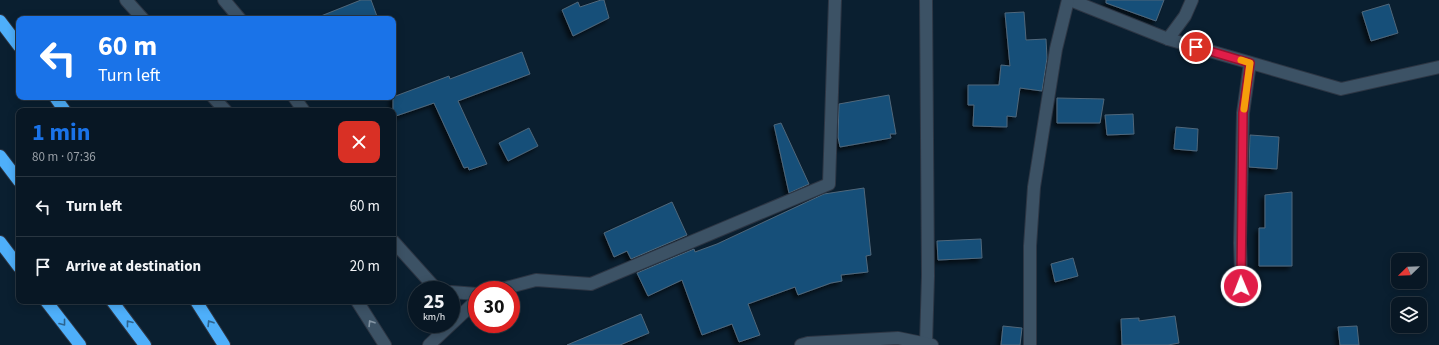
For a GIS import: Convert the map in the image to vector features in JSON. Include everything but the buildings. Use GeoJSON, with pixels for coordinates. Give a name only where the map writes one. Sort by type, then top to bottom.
{"type":"FeatureCollection","features":[{"type":"Feature","properties":{"kind":"highway"},"geometry":{"type":"LineString","coordinates":[[0,21],[16,42]]}},
{"type":"Feature","properties":{"kind":"highway"},"geometry":{"type":"LineString","coordinates":[[0,156],[16,177]]}},
{"type":"Feature","properties":{"kind":"highway"},"geometry":{"type":"LineString","coordinates":[[0,242],[16,263]]}},
{"type":"Feature","properties":{"kind":"highway"},"geometry":{"type":"LineString","coordinates":[[48,304],[80,345]]}},
{"type":"Feature","properties":{"kind":"highway"},"geometry":{"type":"LineString","coordinates":[[114,304],[146,345]]}},
{"type":"Feature","properties":{"kind":"highway"},"geometry":{"type":"LineString","coordinates":[[198,304],[224,345]]}},
{"type":"Feature","properties":{"kind":"street"},"geometry":{"type":"LineString","coordinates":[[126,0],[140,16]]}},
{"type":"Feature","properties":{"kind":"street"},"geometry":{"type":"LineString","coordinates":[[224,0],[237,16]]}},
{"type":"Feature","properties":{"kind":"street"},"geometry":{"type":"LineString","coordinates":[[520,284],[536,280],[591,284],[829,184],[836,0]]}},
{"type":"Feature","properties":{"kind":"street"},"geometry":{"type":"LineString","coordinates":[[801,345],[808,343],[892,342],[898,338],[929,344],[926,0]]}},
{"type":"Feature","properties":{"kind":"street"},"geometry":{"type":"LineString","coordinates":[[1030,345],[1030,246],[1034,187],[1056,49],[1069,0],[1168,39],[1341,89],[1439,68]]}},
{"type":"Feature","properties":{"kind":"street"},"geometry":{"type":"LineString","coordinates":[[1168,39],[1185,16],[1192,0]]}},
{"type":"Feature","properties":{"kind":"street"},"geometry":{"type":"LineString","coordinates":[[1242,301],[1240,243],[1243,113],[1250,63]]}},
{"type":"Feature","properties":{"kind":"street"},"geometry":{"type":"LineString","coordinates":[[216,100],[223,108]]}},
{"type":"Feature","properties":{"kind":"street"},"geometry":{"type":"LineString","coordinates":[[396,244],[429,281]]}},
{"type":"Feature","properties":{"kind":"street"},"geometry":{"type":"LineString","coordinates":[[359,304],[385,345]]}},
{"type":"Feature","properties":{"kind":"street"},"geometry":{"type":"LineString","coordinates":[[429,345],[468,308]]}},
{"type":"Feature","properties":{"kind":"slow traffic"},"geometry":{"type":"LineString","coordinates":[[1241,60],[1250,63],[1244,109]]}},
{"type":"Feature","properties":{"kind":"route"},"geometry":{"type":"LineString","coordinates":[[1196,47],[1250,63],[1243,113],[1243,169],[1240,243],[1241,286]]}}]}
